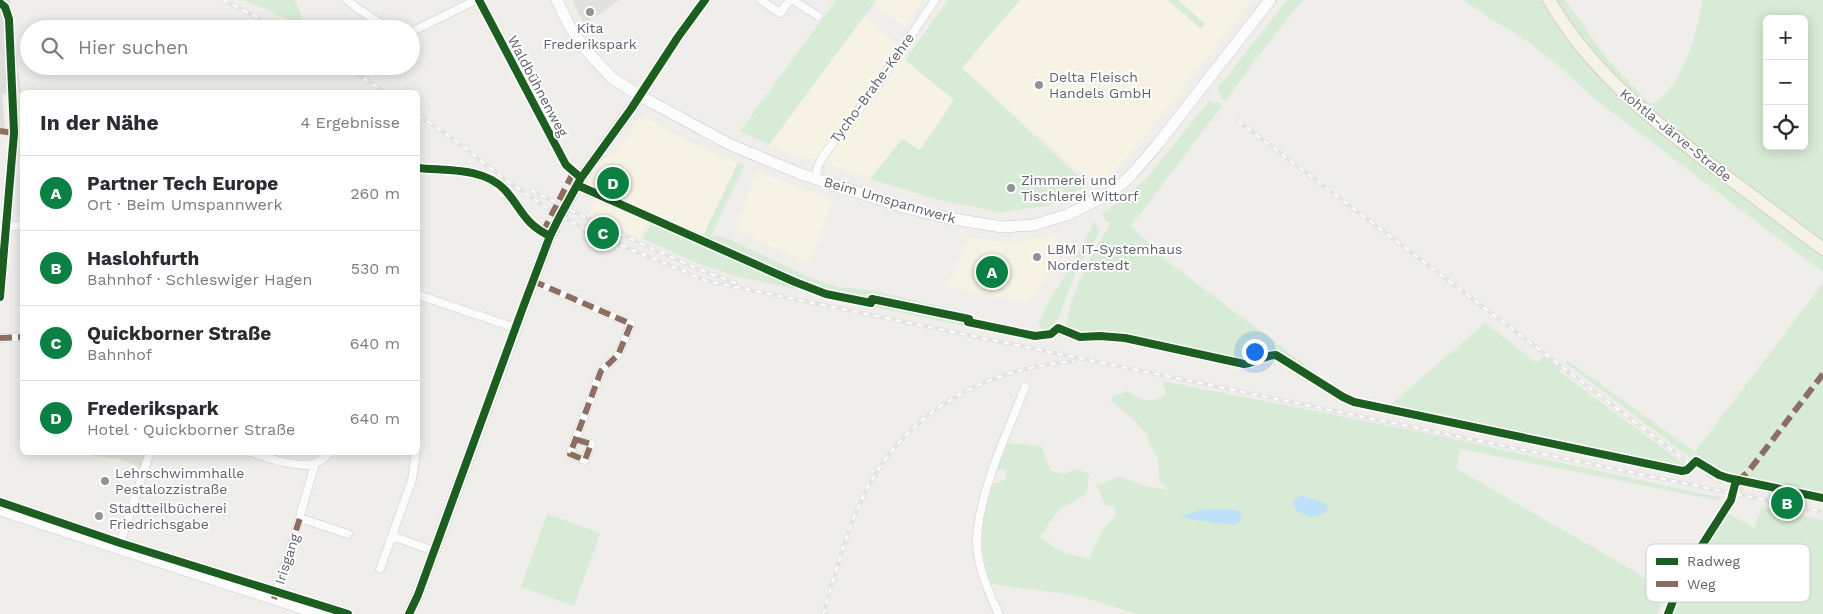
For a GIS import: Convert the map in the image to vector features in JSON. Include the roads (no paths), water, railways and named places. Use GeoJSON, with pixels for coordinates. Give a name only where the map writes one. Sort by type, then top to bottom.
{"type":"FeatureCollection","features":[{"type":"Feature","properties":{"kind":"main road","name":"Kohtla-Järve-Straße"},"geometry":{"type":"LineString","coordinates":[[1549,0],[1563,23],[1586,53],[1630,100],[1671,134],[1823,249]]}},
{"type":"Feature","properties":{"kind":"street"},"geometry":{"type":"LineString","coordinates":[[347,0],[375,20]]}},
{"type":"Feature","properties":{"kind":"street"},"geometry":{"type":"LineString","coordinates":[[420,28],[476,0]]}},
{"type":"Feature","properties":{"kind":"street","name":"Beim Umspannwerk"},"geometry":{"type":"LineString","coordinates":[[557,0],[577,38],[612,78],[640,96],[731,145],[816,180],[903,207],[1002,227],[1034,224],[1067,215],[1107,195],[1133,173],[1270,0]]}},
{"type":"Feature","properties":{"kind":"street"},"geometry":{"type":"LineString","coordinates":[[409,614],[418,595],[550,236],[581,178],[640,96],[678,37],[705,0]]}},
{"type":"Feature","properties":{"kind":"street"},"geometry":{"type":"LineString","coordinates":[[761,0],[780,13],[791,0],[818,16]]}},
{"type":"Feature","properties":{"kind":"street","name":"Tycho-Brahe-Kehre"},"geometry":{"type":"LineString","coordinates":[[816,180],[818,166],[823,156],[876,87],[935,0]]}},
{"type":"Feature","properties":{"kind":"street"},"geometry":{"type":"LineString","coordinates":[[0,297],[3,228],[18,133],[8,19],[3,5]]}},
{"type":"Feature","properties":{"kind":"street","name":"Waldbühnenweg"},"geometry":{"type":"LineString","coordinates":[[516,72],[566,165],[581,178]]}},
{"type":"Feature","properties":{"kind":"street"},"geometry":{"type":"LineString","coordinates":[[420,168],[478,173],[492,180],[505,190],[528,221],[550,236]]}},
{"type":"Feature","properties":{"kind":"street"},"geometry":{"type":"LineString","coordinates":[[3,228],[20,225]]}},
{"type":"Feature","properties":{"kind":"street"},"geometry":{"type":"LineString","coordinates":[[534,281],[631,324],[618,355],[601,371],[575,438]]}},
{"type":"Feature","properties":{"kind":"street"},"geometry":{"type":"LineString","coordinates":[[420,296],[516,328]]}},
{"type":"Feature","properties":{"kind":"street"},"geometry":{"type":"LineString","coordinates":[[0,338],[20,337]]}},
{"type":"Feature","properties":{"kind":"street"},"geometry":{"type":"LineString","coordinates":[[999,614],[982,572],[977,546],[979,515],[1025,387]]}},
{"type":"Feature","properties":{"kind":"street"},"geometry":{"type":"LineString","coordinates":[[118,550],[149,455]]}},
{"type":"Feature","properties":{"kind":"street"},"geometry":{"type":"LineString","coordinates":[[261,455],[289,463],[315,464],[327,455]]}},
{"type":"Feature","properties":{"kind":"street"},"geometry":{"type":"LineString","coordinates":[[380,569],[412,480],[416,455]]}},
{"type":"Feature","properties":{"kind":"street","name":"Irisgang"},"geometry":{"type":"LineString","coordinates":[[274,599],[315,464]]}},
{"type":"Feature","properties":{"kind":"street"},"geometry":{"type":"LineString","coordinates":[[1703,544],[1731,500]]}},
{"type":"Feature","properties":{"kind":"street"},"geometry":{"type":"LineString","coordinates":[[0,510],[118,550],[320,614]]}},
{"type":"Feature","properties":{"kind":"street","name":"Irisgang"},"geometry":{"type":"LineString","coordinates":[[300,518],[348,534]]}},
{"type":"Feature","properties":{"kind":"street"},"geometry":{"type":"LineString","coordinates":[[392,536],[434,551]]}},
{"type":"Feature","properties":{"kind":"street"},"geometry":{"type":"LineString","coordinates":[[416,614],[418,595]]}},
{"type":"Feature","properties":{"kind":"street"},"geometry":{"type":"LineString","coordinates":[[1668,614],[1673,602]]}},
{"type":"Feature","properties":{"kind":"water"},"geometry":{"type":"Polygon","coordinates":[[[1301,495],[1329,506],[1324,514],[1310,517],[1296,511],[1292,502],[1301,495]]]}},
{"type":"Feature","properties":{"kind":"water"},"geometry":{"type":"Polygon","coordinates":[[[1200,510],[1237,510],[1242,515],[1240,521],[1233,525],[1179,518],[1200,510]]]}},
{"type":"Feature","properties":{"kind":"railway"},"geometry":{"type":"LineString","coordinates":[[223,0],[263,20]]}},
{"type":"Feature","properties":{"kind":"railway"},"geometry":{"type":"LineString","coordinates":[[359,75],[382,90]]}},
{"type":"Feature","properties":{"kind":"railway"},"geometry":{"type":"LineString","coordinates":[[420,116],[452,138],[503,178],[553,212],[599,236],[707,281],[1823,512]]}},
{"type":"Feature","properties":{"kind":"railway"},"geometry":{"type":"LineString","coordinates":[[1238,121],[1681,457],[1715,479],[1742,490]]}},
{"type":"Feature","properties":{"kind":"railway"},"geometry":{"type":"LineString","coordinates":[[531,190],[600,225],[698,269],[736,283]]}},
{"type":"Feature","properties":{"kind":"railway"},"geometry":{"type":"LineString","coordinates":[[823,614],[842,550],[860,504],[884,461],[905,436],[928,415],[954,398],[981,384],[1011,373],[1074,361]]}},
{"type":"Feature","properties":{"kind":"place","name":"Kita Frederikspark"},"geometry":{"type":"Point","coordinates":[590,12]}},
{"type":"Feature","properties":{"kind":"place","name":"Delta Fleisch Handels GmbH"},"geometry":{"type":"Point","coordinates":[1039,85]}},
{"type":"Feature","properties":{"kind":"place","name":"Frederikspark"},"geometry":{"type":"Point","coordinates":[613,183]}},
{"type":"Feature","properties":{"kind":"place","name":"Zimmerei und Tischlerei Wittorf"},"geometry":{"type":"Point","coordinates":[1011,188]}},
{"type":"Feature","properties":{"kind":"place","name":"Quickborner Straße"},"geometry":{"type":"Point","coordinates":[603,233]}},
{"type":"Feature","properties":{"kind":"place","name":"LBM IT-Systemhaus Norderstedt"},"geometry":{"type":"Point","coordinates":[1037,257]}},
{"type":"Feature","properties":{"kind":"place","name":"Partner Tech Europe"},"geometry":{"type":"Point","coordinates":[992,272]}},
{"type":"Feature","properties":{"kind":"place","name":"Lehrschwimmhalle Pestalozzistraße"},"geometry":{"type":"Point","coordinates":[105,481]}},
{"type":"Feature","properties":{"kind":"place","name":"Haslohfurth"},"geometry":{"type":"Point","coordinates":[1787,503]}},
{"type":"Feature","properties":{"kind":"place","name":"Stadtteilbücherei Friedrichsgabe"},"geometry":{"type":"Point","coordinates":[99,516]}}]}
